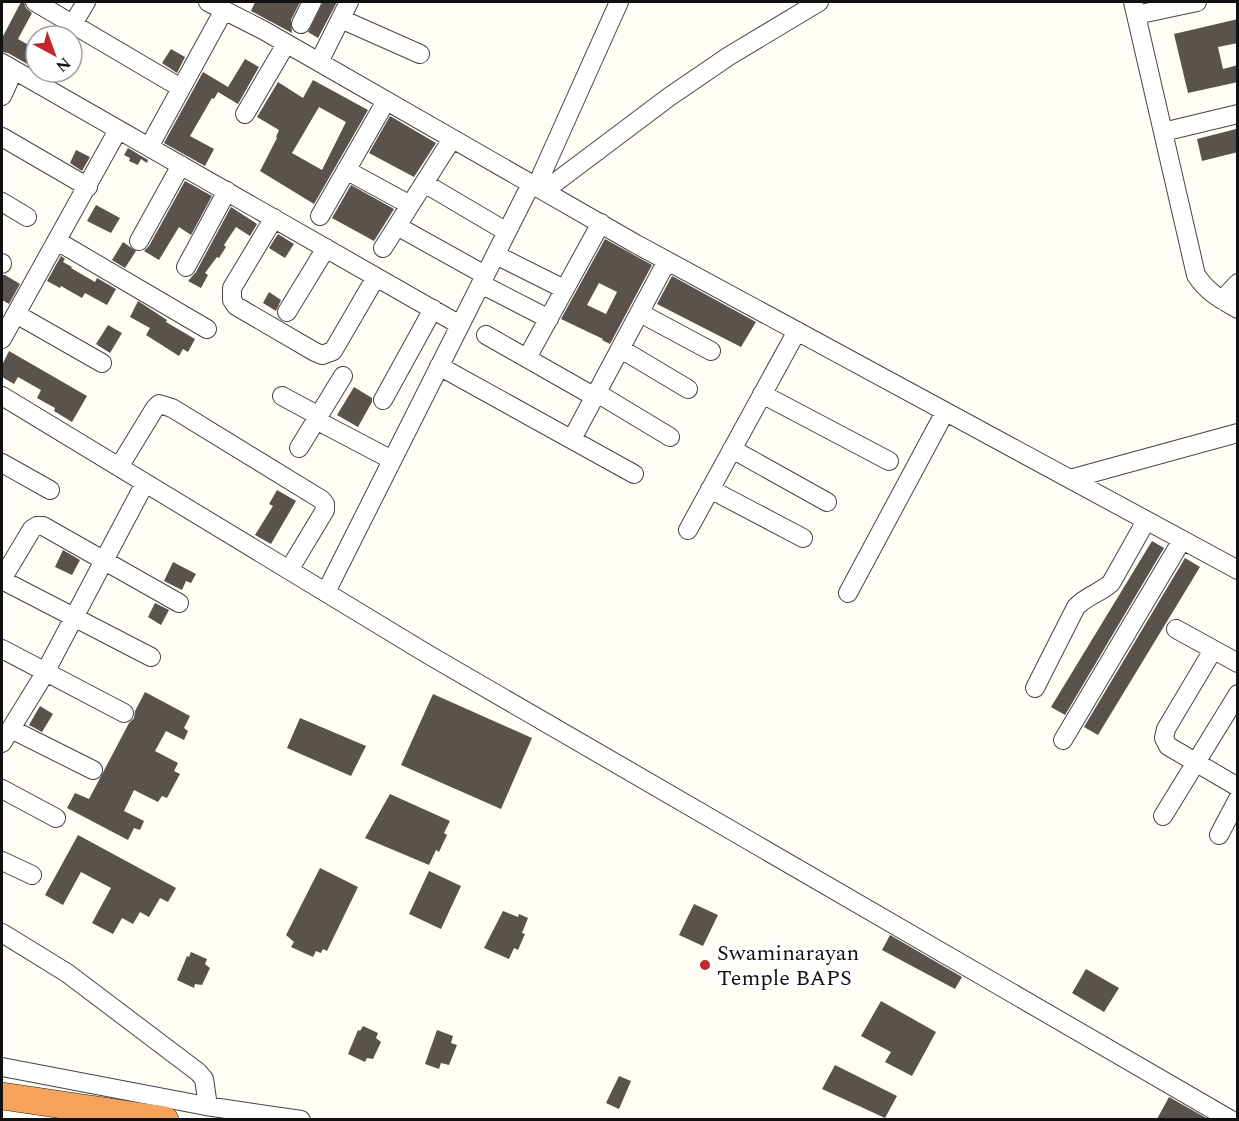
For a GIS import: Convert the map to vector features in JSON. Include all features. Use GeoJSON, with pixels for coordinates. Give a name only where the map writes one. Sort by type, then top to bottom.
{"type":"FeatureCollection","features":[{"type":"Feature","properties":{"kind":"highway"},"geometry":{"type":"LineString","coordinates":[[2,1096],[165,1119]]}},
{"type":"Feature","properties":{"kind":"street"},"geometry":{"type":"LineString","coordinates":[[35,2],[73,24],[86,2]]}},
{"type":"Feature","properties":{"kind":"street"},"geometry":{"type":"LineString","coordinates":[[301,24],[312,2]]}},
{"type":"Feature","properties":{"kind":"street"},"geometry":{"type":"LineString","coordinates":[[319,62],[349,2]]}},
{"type":"Feature","properties":{"kind":"street"},"geometry":{"type":"LineString","coordinates":[[326,592],[507,232],[537,187],[619,2]]}},
{"type":"Feature","properties":{"kind":"street"},"geometry":{"type":"LineString","coordinates":[[537,187],[729,56],[819,2]]}},
{"type":"Feature","properties":{"kind":"street"},"geometry":{"type":"LineString","coordinates":[[1197,2],[1135,8],[1196,275],[1204,287],[1230,304],[1238,283]]}},
{"type":"Feature","properties":{"kind":"street"},"geometry":{"type":"LineString","coordinates":[[149,147],[229,8],[286,44],[668,261],[1238,570]]}},
{"type":"Feature","properties":{"kind":"street"},"geometry":{"type":"LineString","coordinates":[[341,18],[420,54]]}},
{"type":"Feature","properties":{"kind":"street"},"geometry":{"type":"LineString","coordinates":[[84,31],[181,88]]}},
{"type":"Feature","properties":{"kind":"street"},"geometry":{"type":"LineString","coordinates":[[245,114],[286,44]]}},
{"type":"Feature","properties":{"kind":"street"},"geometry":{"type":"LineString","coordinates":[[2,96],[8,67],[460,325]]}},
{"type":"Feature","properties":{"kind":"street"},"geometry":{"type":"LineString","coordinates":[[320,216],[386,101]]}},
{"type":"Feature","properties":{"kind":"street"},"geometry":{"type":"LineString","coordinates":[[1163,132],[1238,114]]}},
{"type":"Feature","properties":{"kind":"street"},"geometry":{"type":"LineString","coordinates":[[2,339],[118,130]]}},
{"type":"Feature","properties":{"kind":"street"},"geometry":{"type":"LineString","coordinates":[[2,137],[88,187]]}},
{"type":"Feature","properties":{"kind":"street"},"geometry":{"type":"LineString","coordinates":[[383,248],[452,139]]}},
{"type":"Feature","properties":{"kind":"street"},"geometry":{"type":"LineString","coordinates":[[139,241],[181,165]]}},
{"type":"Feature","properties":{"kind":"street"},"geometry":{"type":"LineString","coordinates":[[346,170],[410,205]]}},
{"type":"Feature","properties":{"kind":"street"},"geometry":{"type":"LineString","coordinates":[[424,183],[507,232]]}},
{"type":"Feature","properties":{"kind":"street"},"geometry":{"type":"LineString","coordinates":[[186,267],[227,191]]}},
{"type":"Feature","properties":{"kind":"street"},"geometry":{"type":"LineString","coordinates":[[2,202],[27,218]]}},
{"type":"Feature","properties":{"kind":"street"},"geometry":{"type":"LineString","coordinates":[[274,218],[231,288],[232,300],[236,306],[315,352],[322,355],[333,351],[376,277]]}},
{"type":"Feature","properties":{"kind":"street"},"geometry":{"type":"LineString","coordinates":[[527,358],[601,223]]}},
{"type":"Feature","properties":{"kind":"street"},"geometry":{"type":"LineString","coordinates":[[397,226],[549,319]]}},
{"type":"Feature","properties":{"kind":"street"},"geometry":{"type":"LineString","coordinates":[[57,241],[207,329]]}},
{"type":"Feature","properties":{"kind":"street"},"geometry":{"type":"LineString","coordinates":[[287,312],[326,248]]}},
{"type":"Feature","properties":{"kind":"street"},"geometry":{"type":"LineString","coordinates":[[496,255],[564,289]]}},
{"type":"Feature","properties":{"kind":"street"},"geometry":{"type":"LineString","coordinates":[[572,440],[668,261]]}},
{"type":"Feature","properties":{"kind":"street"},"geometry":{"type":"LineString","coordinates":[[383,400],[433,309]]}},
{"type":"Feature","properties":{"kind":"street"},"geometry":{"type":"LineString","coordinates":[[640,313],[711,351]]}},
{"type":"Feature","properties":{"kind":"street"},"geometry":{"type":"LineString","coordinates":[[16,314],[102,363]]}},
{"type":"Feature","properties":{"kind":"street"},"geometry":{"type":"LineString","coordinates":[[688,530],[797,331]]}},
{"type":"Feature","properties":{"kind":"street"},"geometry":{"type":"LineString","coordinates":[[486,335],[670,436]]}},
{"type":"Feature","properties":{"kind":"street"},"geometry":{"type":"LineString","coordinates":[[621,349],[688,389]]}},
{"type":"Feature","properties":{"kind":"street"},"geometry":{"type":"LineString","coordinates":[[440,366],[634,474]]}},
{"type":"Feature","properties":{"kind":"street"},"geometry":{"type":"LineString","coordinates":[[299,448],[343,376]]}},
{"type":"Feature","properties":{"kind":"street"},"geometry":{"type":"LineString","coordinates":[[762,394],[889,461]]}},
{"type":"Feature","properties":{"kind":"street"},"geometry":{"type":"LineString","coordinates":[[2,396],[448,666],[1232,1119]]}},
{"type":"Feature","properties":{"kind":"street"},"geometry":{"type":"LineString","coordinates":[[282,396],[392,460]]}},
{"type":"Feature","properties":{"kind":"street"},"geometry":{"type":"LineString","coordinates":[[119,467],[155,408],[159,404],[172,408],[325,504],[325,510],[289,570]]}},
{"type":"Feature","properties":{"kind":"street"},"geometry":{"type":"LineString","coordinates":[[848,593],[945,412]]}},
{"type":"Feature","properties":{"kind":"street"},"geometry":{"type":"LineString","coordinates":[[1070,479],[1238,433]]}},
{"type":"Feature","properties":{"kind":"street"},"geometry":{"type":"LineString","coordinates":[[732,449],[827,502]]}},
{"type":"Feature","properties":{"kind":"street"},"geometry":{"type":"LineString","coordinates":[[2,463],[50,490]]}},
{"type":"Feature","properties":{"kind":"street"},"geometry":{"type":"LineString","coordinates":[[93,770],[5,736],[45,672],[145,483]]}},
{"type":"Feature","properties":{"kind":"street"},"geometry":{"type":"LineString","coordinates":[[710,489],[803,538]]}},
{"type":"Feature","properties":{"kind":"street"},"geometry":{"type":"LineString","coordinates":[[1035,688],[1076,607],[1083,600],[1111,583],[1146,520]]}},
{"type":"Feature","properties":{"kind":"street"},"geometry":{"type":"LineString","coordinates":[[151,657],[2,576],[32,530],[37,526],[47,527],[180,603]]}},
{"type":"Feature","properties":{"kind":"street"},"geometry":{"type":"LineString","coordinates":[[1063,740],[1182,540]]}},
{"type":"Feature","properties":{"kind":"street"},"geometry":{"type":"LineString","coordinates":[[1176,629],[1213,650],[1235,656]]}},
{"type":"Feature","properties":{"kind":"street"},"geometry":{"type":"LineString","coordinates":[[2,649],[124,713]]}},
{"type":"Feature","properties":{"kind":"street"},"geometry":{"type":"LineString","coordinates":[[1213,650],[1166,729],[1164,738],[1168,746],[1238,787]]}},
{"type":"Feature","properties":{"kind":"street"},"geometry":{"type":"LineString","coordinates":[[1163,816],[1238,694]]}},
{"type":"Feature","properties":{"kind":"street"},"geometry":{"type":"LineString","coordinates":[[2,789],[56,818]]}},
{"type":"Feature","properties":{"kind":"street"},"geometry":{"type":"LineString","coordinates":[[1219,835],[1238,799]]}},
{"type":"Feature","properties":{"kind":"street"},"geometry":{"type":"LineString","coordinates":[[2,861],[33,875]]}},
{"type":"Feature","properties":{"kind":"street"},"geometry":{"type":"LineString","coordinates":[[2,933],[67,973],[198,1072],[204,1079],[208,1106]]}},
{"type":"Feature","properties":{"kind":"street"},"geometry":{"type":"LineString","coordinates":[[2,1066],[208,1106],[301,1119]]}},
{"type":"Feature","properties":{"kind":"building"},"geometry":{"type":"Polygon","coordinates":[[[21,2],[24,2],[26,8],[32,13],[24,24],[18,39],[24,42],[24,62],[2,52],[2,38],[21,2]]]}},
{"type":"Feature","properties":{"kind":"building"},"geometry":{"type":"Polygon","coordinates":[[[255,2],[300,2],[291,20],[292,33],[251,11],[255,2]]]}},
{"type":"Feature","properties":{"kind":"building"},"geometry":{"type":"Polygon","coordinates":[[[323,2],[337,2],[318,38],[308,32],[323,2]]]}},
{"type":"Feature","properties":{"kind":"building"},"geometry":{"type":"Polygon","coordinates":[[[1238,19],[1238,43],[1218,47],[1223,69],[1238,65],[1238,82],[1188,93],[1174,34],[1238,19]]]}},
{"type":"Feature","properties":{"kind":"building"},"geometry":{"type":"Polygon","coordinates":[[[171,49],[185,57],[177,73],[162,63],[171,49]]]}},
{"type":"Feature","properties":{"kind":"building"},"geometry":{"type":"Polygon","coordinates":[[[245,59],[259,67],[238,104],[218,92],[214,99],[212,98],[190,136],[214,149],[205,166],[164,143],[203,72],[228,87],[245,59]]]}},
{"type":"Feature","properties":{"kind":"building"},"geometry":{"type":"Polygon","coordinates":[[[313,80],[368,110],[314,204],[260,171],[279,130],[257,117],[278,82],[303,98],[313,80]],[[319,107],[292,153],[322,170],[346,122],[319,107]]]}},
{"type":"Feature","properties":{"kind":"building"},"geometry":{"type":"Polygon","coordinates":[[[390,116],[436,143],[414,177],[369,153],[390,116]]]}},
{"type":"Feature","properties":{"kind":"building"},"geometry":{"type":"Polygon","coordinates":[[[1236,129],[1238,152],[1202,161],[1197,139],[1236,129]]]}},
{"type":"Feature","properties":{"kind":"building"},"geometry":{"type":"Polygon","coordinates":[[[128,148],[148,160],[147,163],[141,159],[138,165],[129,161],[130,158],[124,155],[128,148]]]}},
{"type":"Feature","properties":{"kind":"building"},"geometry":{"type":"Polygon","coordinates":[[[76,150],[90,157],[82,171],[70,163],[76,150]]]}},
{"type":"Feature","properties":{"kind":"building"},"geometry":{"type":"Polygon","coordinates":[[[185,181],[212,196],[191,235],[179,227],[159,260],[144,251],[185,181]]]}},
{"type":"Feature","properties":{"kind":"building"},"geometry":{"type":"Polygon","coordinates":[[[351,185],[394,209],[374,241],[332,218],[351,185]]]}},
{"type":"Feature","properties":{"kind":"building"},"geometry":{"type":"Polygon","coordinates":[[[96,205],[120,218],[111,233],[87,221],[96,205]]]}},
{"type":"Feature","properties":{"kind":"building"},"geometry":{"type":"Polygon","coordinates":[[[231,207],[257,224],[250,236],[236,227],[224,245],[226,247],[219,258],[217,257],[205,273],[208,275],[201,288],[188,281],[196,272],[231,207]]]}},
{"type":"Feature","properties":{"kind":"building"},"geometry":{"type":"Polygon","coordinates":[[[278,234],[294,244],[285,258],[269,248],[278,234]]]}},
{"type":"Feature","properties":{"kind":"building"},"geometry":{"type":"Polygon","coordinates":[[[605,239],[652,265],[610,344],[561,319],[605,239]],[[599,283],[587,305],[606,314],[617,292],[599,283]]]}},
{"type":"Feature","properties":{"kind":"building"},"geometry":{"type":"Polygon","coordinates":[[[123,242],[136,251],[125,268],[112,260],[123,242]]]}},
{"type":"Feature","properties":{"kind":"building"},"geometry":{"type":"Polygon","coordinates":[[[61,256],[65,259],[63,262],[71,268],[95,282],[97,278],[116,289],[107,305],[85,293],[82,298],[47,281],[61,256]]]}},
{"type":"Feature","properties":{"kind":"building"},"geometry":{"type":"Polygon","coordinates":[[[2,275],[20,284],[9,304],[2,300],[2,275]]]}},
{"type":"Feature","properties":{"kind":"building"},"geometry":{"type":"Polygon","coordinates":[[[672,276],[756,322],[741,347],[657,304],[672,276]]]}},
{"type":"Feature","properties":{"kind":"building"},"geometry":{"type":"Polygon","coordinates":[[[269,292],[281,300],[276,311],[263,303],[269,292]]]}},
{"type":"Feature","properties":{"kind":"building"},"geometry":{"type":"Polygon","coordinates":[[[138,301],[167,320],[166,322],[195,339],[188,352],[183,349],[179,356],[146,335],[150,328],[130,317],[138,301]]]}},
{"type":"Feature","properties":{"kind":"building"},"geometry":{"type":"Polygon","coordinates":[[[108,325],[122,333],[110,353],[96,344],[108,325]]]}},
{"type":"Feature","properties":{"kind":"building"},"geometry":{"type":"Polygon","coordinates":[[[9,351],[87,396],[72,422],[54,411],[55,408],[37,398],[41,390],[18,377],[14,384],[2,377],[2,365],[9,351]]]}},
{"type":"Feature","properties":{"kind":"building"},"geometry":{"type":"Polygon","coordinates":[[[354,387],[372,398],[358,427],[337,415],[354,387]]]}},
{"type":"Feature","properties":{"kind":"building"},"geometry":{"type":"Polygon","coordinates":[[[277,490],[296,501],[271,544],[255,535],[273,506],[269,504],[277,490]]]}},
{"type":"Feature","properties":{"kind":"building"},"geometry":{"type":"Polygon","coordinates":[[[1152,541],[1164,548],[1065,715],[1051,707],[1152,541]]]}},
{"type":"Feature","properties":{"kind":"building"},"geometry":{"type":"Polygon","coordinates":[[[63,550],[80,560],[72,575],[55,567],[63,550]]]}},
{"type":"Feature","properties":{"kind":"building"},"geometry":{"type":"Polygon","coordinates":[[[1185,558],[1200,567],[1098,735],[1084,727],[1185,558]]]}},
{"type":"Feature","properties":{"kind":"building"},"geometry":{"type":"Polygon","coordinates":[[[173,562],[196,574],[191,583],[186,581],[182,590],[164,581],[173,562]]]}},
{"type":"Feature","properties":{"kind":"building"},"geometry":{"type":"Polygon","coordinates":[[[155,603],[169,610],[161,625],[148,617],[155,603]]]}},
{"type":"Feature","properties":{"kind":"building"},"geometry":{"type":"Polygon","coordinates":[[[145,692],[190,716],[184,728],[188,731],[184,740],[166,731],[155,751],[178,763],[174,771],[180,774],[167,798],[162,796],[158,802],[134,790],[124,811],[144,821],[140,830],[134,828],[128,840],[67,808],[75,793],[89,799],[129,723],[134,718],[135,711],[145,692]]]}},
{"type":"Feature","properties":{"kind":"building"},"geometry":{"type":"Polygon","coordinates":[[[433,694],[532,738],[501,809],[401,765],[433,694]]]}},
{"type":"Feature","properties":{"kind":"building"},"geometry":{"type":"Polygon","coordinates":[[[40,706],[53,714],[42,732],[29,725],[40,706]]]}},
{"type":"Feature","properties":{"kind":"building"},"geometry":{"type":"Polygon","coordinates":[[[300,718],[366,746],[351,776],[287,748],[300,718]]]}},
{"type":"Feature","properties":{"kind":"building"},"geometry":{"type":"Polygon","coordinates":[[[390,794],[450,821],[444,833],[447,835],[439,852],[436,850],[429,865],[365,838],[390,794]]]}},
{"type":"Feature","properties":{"kind":"building"},"geometry":{"type":"Polygon","coordinates":[[[78,835],[176,888],[168,902],[160,898],[149,917],[140,912],[133,924],[122,918],[113,934],[92,923],[111,888],[81,872],[63,905],[45,895],[78,835]]]}},
{"type":"Feature","properties":{"kind":"building"},"geometry":{"type":"Polygon","coordinates":[[[320,868],[358,887],[327,951],[323,949],[321,953],[316,951],[313,957],[291,947],[294,942],[286,935],[320,868]]]}},
{"type":"Feature","properties":{"kind":"building"},"geometry":{"type":"Polygon","coordinates":[[[429,871],[461,886],[441,929],[409,914],[429,871]]]}},
{"type":"Feature","properties":{"kind":"building"},"geometry":{"type":"Polygon","coordinates":[[[694,904],[718,915],[703,946],[679,935],[694,904]]]}},
{"type":"Feature","properties":{"kind":"building"},"geometry":{"type":"Polygon","coordinates":[[[503,911],[528,918],[522,933],[525,934],[518,950],[514,948],[509,959],[484,948],[503,911]]]}},
{"type":"Feature","properties":{"kind":"building"},"geometry":{"type":"Polygon","coordinates":[[[890,935],[962,977],[955,989],[882,950],[890,935]]]}},
{"type":"Feature","properties":{"kind":"building"},"geometry":{"type":"Polygon","coordinates":[[[191,952],[207,959],[205,964],[210,968],[202,985],[195,984],[194,988],[177,980],[191,952]]]}},
{"type":"Feature","properties":{"kind":"building"},"geometry":{"type":"Polygon","coordinates":[[[1086,969],[1119,988],[1104,1012],[1072,993],[1086,969]]]}},
{"type":"Feature","properties":{"kind":"building"},"geometry":{"type":"Polygon","coordinates":[[[881,1001],[936,1032],[912,1076],[885,1062],[891,1052],[861,1036],[881,1001]]]}},
{"type":"Feature","properties":{"kind":"building"},"geometry":{"type":"Polygon","coordinates":[[[363,1026],[378,1033],[376,1038],[381,1042],[373,1059],[367,1058],[365,1062],[348,1054],[358,1030],[360,1031],[363,1026]]]}},
{"type":"Feature","properties":{"kind":"building"},"geometry":{"type":"Polygon","coordinates":[[[437,1030],[453,1036],[451,1043],[457,1045],[449,1065],[441,1063],[439,1069],[425,1064],[437,1030]]]}},
{"type":"Feature","properties":{"kind":"building"},"geometry":{"type":"Polygon","coordinates":[[[835,1065],[897,1096],[885,1118],[822,1089],[835,1065]]]}},
{"type":"Feature","properties":{"kind":"building"},"geometry":{"type":"Polygon","coordinates":[[[619,1076],[631,1081],[619,1109],[606,1103],[619,1076]]]}},
{"type":"Feature","properties":{"kind":"building"},"geometry":{"type":"Polygon","coordinates":[[[1169,1097],[1208,1119],[1157,1119],[1169,1097]]]}},
{"type":"Feature","properties":{"kind":"place","name":"Swaminarayan Temple BAPS"},"geometry":{"type":"Point","coordinates":[705,965]}}]}
